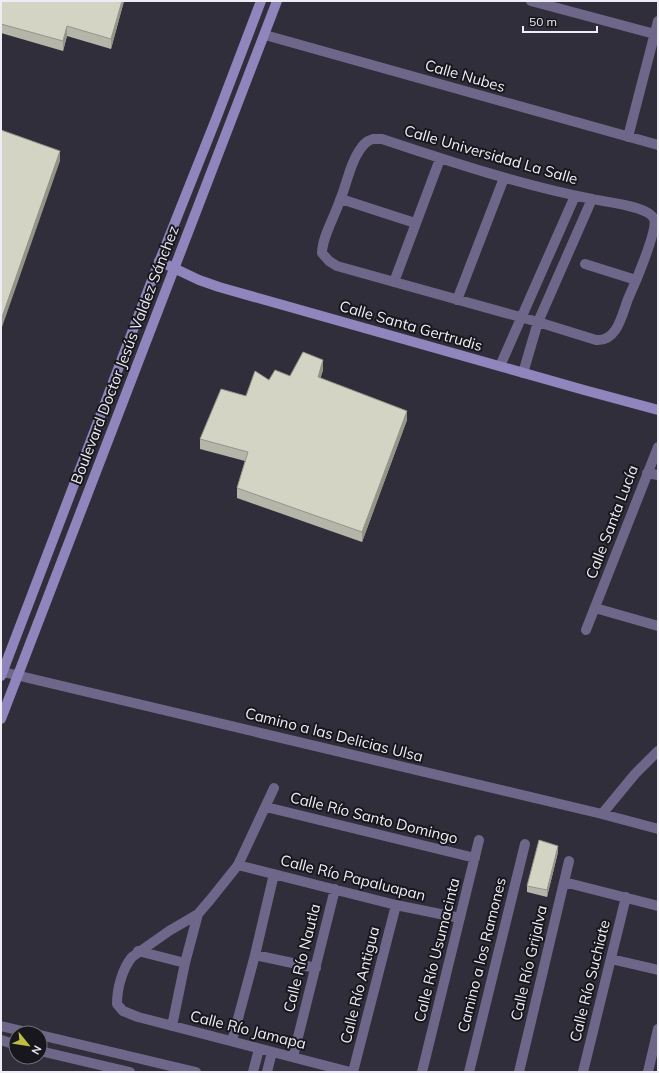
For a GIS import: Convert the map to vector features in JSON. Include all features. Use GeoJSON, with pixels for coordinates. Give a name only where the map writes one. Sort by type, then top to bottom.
{"type":"FeatureCollection","features":[{"type":"Feature","properties":{"kind":"main road","name":"Boulevard Doctor Jesús Valdez Sánchez"},"geometry":{"type":"LineString","coordinates":[[2,674],[159,261],[216,119],[260,1]]}},
{"type":"Feature","properties":{"kind":"main road","name":"Boulevard Doctor Jesús Valdez Sánchez"},"geometry":{"type":"LineString","coordinates":[[1,719],[278,1]]}},
{"type":"Feature","properties":{"kind":"main road","name":"Calle Santa Gertrudis"},"geometry":{"type":"LineString","coordinates":[[159,261],[199,280],[227,289],[523,373],[657,408]]}},
{"type":"Feature","properties":{"kind":"street"},"geometry":{"type":"LineString","coordinates":[[532,1],[656,35]]}},
{"type":"Feature","properties":{"kind":"street"},"geometry":{"type":"LineString","coordinates":[[628,137],[656,35],[658,21]]}},
{"type":"Feature","properties":{"kind":"street","name":"Calle Nubes"},"geometry":{"type":"LineString","coordinates":[[265,36],[658,145]]}},
{"type":"Feature","properties":{"kind":"street","name":"Calle Universidad La Salle"},"geometry":{"type":"LineString","coordinates":[[341,199],[351,166],[359,150],[366,141],[382,139],[440,159],[504,178],[575,196],[628,206],[649,213],[654,220],[652,234],[636,280]]}},
{"type":"Feature","properties":{"kind":"street"},"geometry":{"type":"LineString","coordinates":[[394,282],[440,159]]}},
{"type":"Feature","properties":{"kind":"street"},"geometry":{"type":"LineString","coordinates":[[457,300],[504,178]]}},
{"type":"Feature","properties":{"kind":"street"},"geometry":{"type":"LineString","coordinates":[[500,366],[575,196]]}},
{"type":"Feature","properties":{"kind":"street"},"geometry":{"type":"LineString","coordinates":[[416,223],[341,199],[323,243],[322,250],[324,256],[337,266],[603,341],[612,335],[636,280],[585,264]]}},
{"type":"Feature","properties":{"kind":"street"},"geometry":{"type":"LineString","coordinates":[[523,373],[538,322],[592,199]]}},
{"type":"Feature","properties":{"kind":"street","name":"Calle Santa Lucía"},"geometry":{"type":"LineString","coordinates":[[586,630],[658,446]]}},
{"type":"Feature","properties":{"kind":"street"},"geometry":{"type":"LineString","coordinates":[[647,472],[658,476]]}},
{"type":"Feature","properties":{"kind":"street"},"geometry":{"type":"LineString","coordinates":[[595,608],[657,623]]}},
{"type":"Feature","properties":{"kind":"street","name":"Camino a las Delicias Ulsa"},"geometry":{"type":"LineString","coordinates":[[2,674],[18,675],[602,814],[658,829]]}},
{"type":"Feature","properties":{"kind":"street"},"geometry":{"type":"LineString","coordinates":[[602,814],[635,774],[658,751]]}},
{"type":"Feature","properties":{"kind":"street"},"geometry":{"type":"LineString","coordinates":[[138,951],[198,914],[238,865],[274,788]]}},
{"type":"Feature","properties":{"kind":"street","name":"Calle Río Santo Domingo"},"geometry":{"type":"LineString","coordinates":[[266,807],[475,858]]}},
{"type":"Feature","properties":{"kind":"street","name":"Calle Río Usumacinta"},"geometry":{"type":"LineString","coordinates":[[423,1070],[479,840]]}},
{"type":"Feature","properties":{"kind":"street","name":"Camino a los Ramones"},"geometry":{"type":"LineString","coordinates":[[469,1072],[525,844]]}},
{"type":"Feature","properties":{"kind":"street","name":"Calle Río Grijalva"},"geometry":{"type":"LineString","coordinates":[[519,1072],[569,861]]}},
{"type":"Feature","properties":{"kind":"street","name":"Calle Río Papaluapan"},"geometry":{"type":"LineString","coordinates":[[238,865],[396,905],[460,918]]}},
{"type":"Feature","properties":{"kind":"street"},"geometry":{"type":"LineString","coordinates":[[232,1041],[255,955],[274,874]]}},
{"type":"Feature","properties":{"kind":"street"},"geometry":{"type":"LineString","coordinates":[[564,882],[658,906]]}},
{"type":"Feature","properties":{"kind":"street","name":"Calle Río Nautla"},"geometry":{"type":"LineString","coordinates":[[293,1057],[316,968],[334,889]]}},
{"type":"Feature","properties":{"kind":"street","name":"Calle Río Suchiate"},"geometry":{"type":"LineString","coordinates":[[583,1072],[626,898]]}},
{"type":"Feature","properties":{"kind":"street","name":"Calle Río Antigua"},"geometry":{"type":"LineString","coordinates":[[353,1072],[396,905]]}},
{"type":"Feature","properties":{"kind":"street"},"geometry":{"type":"LineString","coordinates":[[172,1026],[185,964],[198,914]]}},
{"type":"Feature","properties":{"kind":"street"},"geometry":{"type":"LineString","coordinates":[[138,951],[185,964]]}},
{"type":"Feature","properties":{"kind":"street","name":"Calle Río Jamapa"},"geometry":{"type":"LineString","coordinates":[[138,951],[128,962],[120,983],[117,1002],[117,1006],[120,1009],[138,1017],[350,1072]]}},
{"type":"Feature","properties":{"kind":"street"},"geometry":{"type":"LineString","coordinates":[[255,955],[316,968]]}},
{"type":"Feature","properties":{"kind":"street"},"geometry":{"type":"LineString","coordinates":[[611,959],[658,970]]}},
{"type":"Feature","properties":{"kind":"street"},"geometry":{"type":"LineString","coordinates":[[648,1072],[657,1035]]}},
{"type":"Feature","properties":{"kind":"street"},"geometry":{"type":"LineString","coordinates":[[48,1037],[196,1072]]}},
{"type":"Feature","properties":{"kind":"street"},"geometry":{"type":"LineString","coordinates":[[51,1054],[55,1038]]}},
{"type":"Feature","properties":{"kind":"street"},"geometry":{"type":"LineString","coordinates":[[253,1072],[259,1049]]}},
{"type":"Feature","properties":{"kind":"street"},"geometry":{"type":"LineString","coordinates":[[267,1072],[272,1052]]}},
{"type":"Feature","properties":{"kind":"street"},"geometry":{"type":"LineString","coordinates":[[48,1053],[130,1072]]}},
{"type":"Feature","properties":{"kind":"building"},"geometry":{"type":"Polygon","coordinates":[[[1,1],[122,1],[111,39],[67,26],[63,41],[1,24],[1,1]]]}},
{"type":"Feature","properties":{"kind":"building"},"geometry":{"type":"Polygon","coordinates":[[[1,130],[60,151],[1,320],[1,130]]]}},
{"type":"Feature","properties":{"kind":"building"},"geometry":{"type":"Polygon","coordinates":[[[303,352],[323,360],[318,377],[407,411],[362,532],[237,488],[248,452],[200,439],[221,389],[246,396],[255,371],[269,380],[275,370],[290,376],[303,352]]]}},
{"type":"Feature","properties":{"kind":"building"},"geometry":{"type":"Polygon","coordinates":[[[539,840],[558,846],[547,890],[527,886],[539,840]]]}}]}
